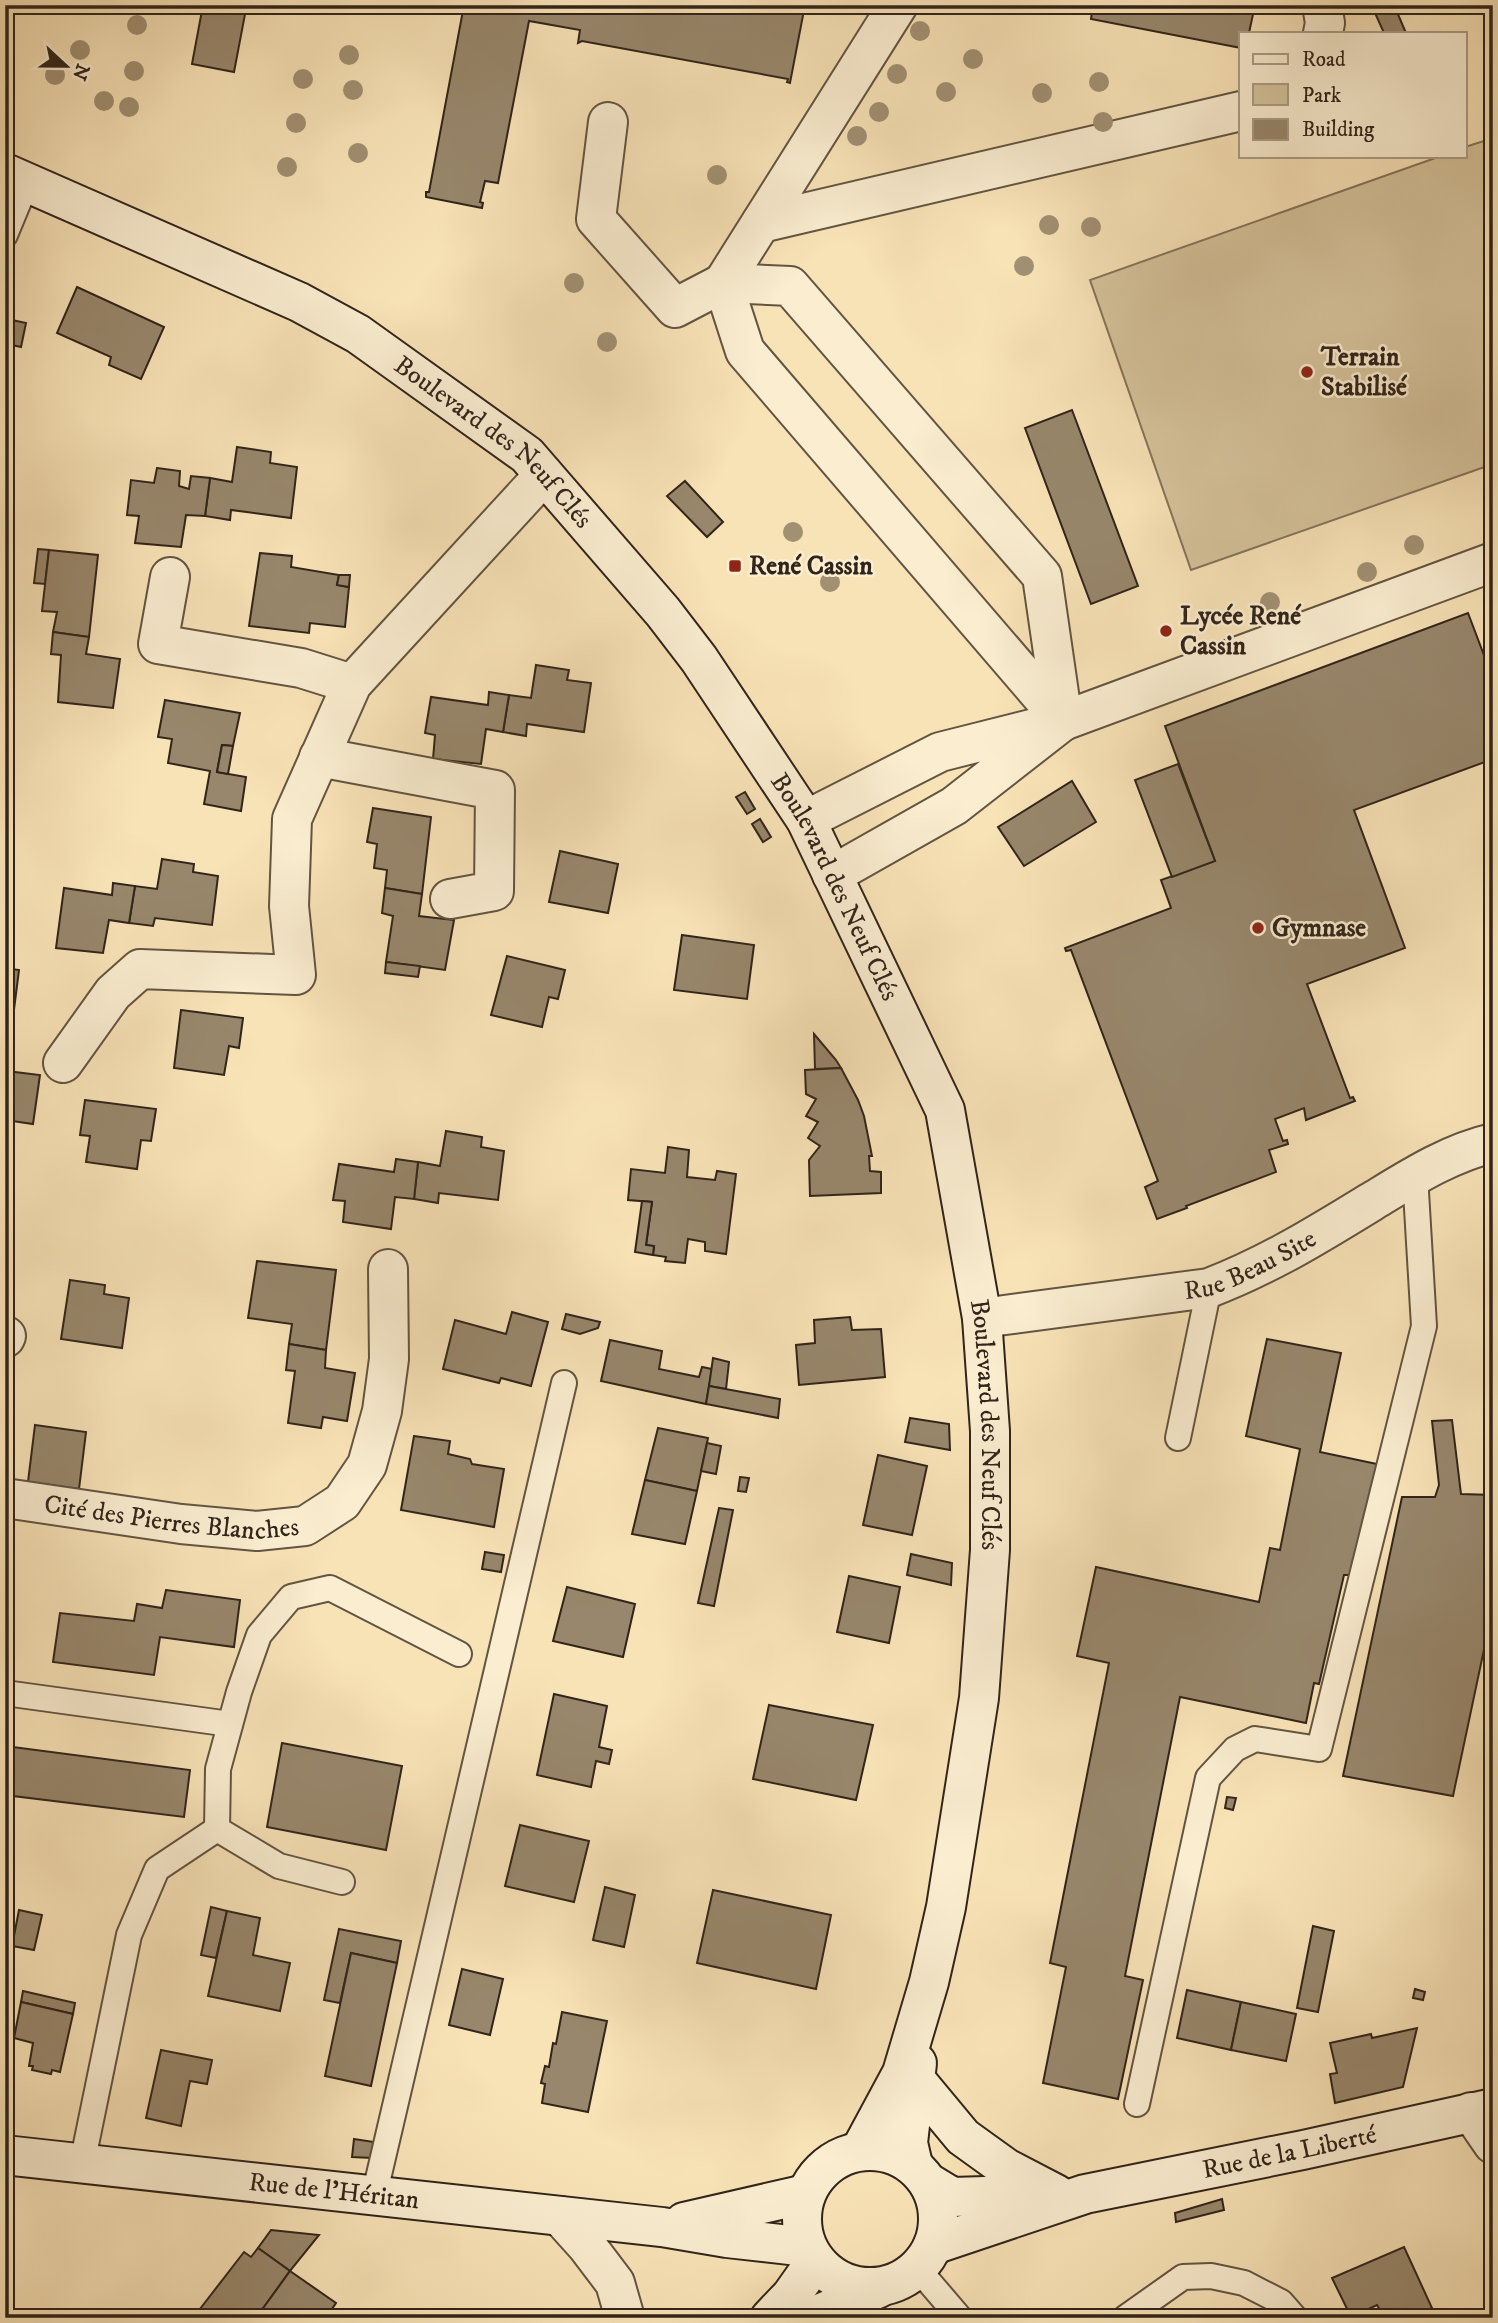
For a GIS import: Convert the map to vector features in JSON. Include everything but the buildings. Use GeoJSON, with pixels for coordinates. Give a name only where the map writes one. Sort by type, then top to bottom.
{"type":"FeatureCollection","features":[{"type":"Feature","properties":{"kind":"street"},"geometry":{"type":"LineString","coordinates":[[723,283],[898,5]]}},
{"type":"Feature","properties":{"kind":"street"},"geometry":{"type":"LineString","coordinates":[[1322,5],[1325,23],[1323,32]]}},
{"type":"Feature","properties":{"kind":"street"},"geometry":{"type":"LineString","coordinates":[[761,223],[1239,111]]}},
{"type":"Feature","properties":{"kind":"street"},"geometry":{"type":"LineString","coordinates":[[608,122],[596,219],[675,308],[723,283],[790,286],[1042,576],[1063,721]]}},
{"type":"Feature","properties":{"kind":"street","name":"Boulevard des Neuf Clés"},"geometry":{"type":"LineString","coordinates":[[16,177],[299,302],[358,334],[527,454],[663,612],[699,659],[806,820],[944,1110],[982,1318],[990,1431],[990,1550],[979,1698],[946,1907],[929,1982],[902,2073],[860,2151]]}},
{"type":"Feature","properties":{"kind":"street"},"geometry":{"type":"LineString","coordinates":[[723,283],[745,351],[1063,721]]}},
{"type":"Feature","properties":{"kind":"street"},"geometry":{"type":"LineString","coordinates":[[64,1063],[113,993],[140,969],[296,975],[289,906],[292,819],[352,684],[544,475]]}},
{"type":"Feature","properties":{"kind":"street"},"geometry":{"type":"LineString","coordinates":[[806,820],[940,752],[1063,721],[1493,562]]}},
{"type":"Feature","properties":{"kind":"street"},"geometry":{"type":"LineString","coordinates":[[170,577],[158,644],[301,668],[352,684]]}},
{"type":"Feature","properties":{"kind":"street"},"geometry":{"type":"LineString","coordinates":[[832,875],[954,806],[1063,721]]}},
{"type":"Feature","properties":{"kind":"street"},"geometry":{"type":"LineString","coordinates":[[319,757],[495,790],[494,891],[450,899]]}},
{"type":"Feature","properties":{"kind":"street","name":"Rue Beau Site"},"geometry":{"type":"LineString","coordinates":[[982,1318],[1209,1288],[1241,1276],[1284,1254],[1415,1175],[1476,1147],[1493,1143]]}},
{"type":"Feature","properties":{"kind":"street","name":"Cité des Pierres Blanches"},"geometry":{"type":"LineString","coordinates":[[5,1499],[181,1524],[257,1531],[305,1525],[342,1502],[367,1465],[382,1411],[389,1359],[388,1269]]}},
{"type":"Feature","properties":{"kind":"street","name":"Boulevard des Neuf Clés"},"geometry":{"type":"LineString","coordinates":[[921,2174],[908,2143],[929,1982]]}},
{"type":"Feature","properties":{"kind":"street"},"geometry":{"type":"LineString","coordinates":[[915,2078],[962,2137],[1006,2168],[1070,2194]]}},
{"type":"Feature","properties":{"kind":"street"},"geometry":{"type":"LineString","coordinates":[[1482,2110],[1493,2144]]}},
{"type":"Feature","properties":{"kind":"street","name":"Rue de la Liberté"},"geometry":{"type":"LineString","coordinates":[[921,2174],[952,2197],[1070,2194],[1303,2150],[1482,2110]]}},
{"type":"Feature","properties":{"kind":"street"},"geometry":{"type":"LineString","coordinates":[[810,2318],[900,2281],[925,2257],[938,2225],[937,2203],[921,2174],[897,2156],[878,2151],[860,2151],[842,2156],[827,2165],[815,2179],[806,2194],[801,2211],[802,2230],[811,2254],[833,2278],[855,2287],[879,2288]]}},
{"type":"Feature","properties":{"kind":"street","name":"Rue de l'Héritan"},"geometry":{"type":"LineString","coordinates":[[5,2155],[662,2227],[811,2254]]}},
{"type":"Feature","properties":{"kind":"street","name":"Rue de l'Héritan"},"geometry":{"type":"LineString","coordinates":[[662,2227],[806,2194]]}},
{"type":"Feature","properties":{"kind":"street","name":"Rue de la Liberté"},"geometry":{"type":"LineString","coordinates":[[925,2257],[1070,2194]]}},
{"type":"Feature","properties":{"kind":"street"},"geometry":{"type":"LineString","coordinates":[[561,2216],[615,2283],[625,2318]]}},
{"type":"Feature","properties":{"kind":"street"},"geometry":{"type":"LineString","coordinates":[[770,2318],[791,2296],[811,2254]]}},
{"type":"Feature","properties":{"kind":"lane"},"geometry":{"type":"LineString","coordinates":[[5,235],[16,177]]}},
{"type":"Feature","properties":{"kind":"lane"},"geometry":{"type":"LineString","coordinates":[[1137,2104],[1208,1778],[1235,1749],[1255,1739],[1319,1749],[1424,1326],[1415,1175]]}},
{"type":"Feature","properties":{"kind":"lane"},"geometry":{"type":"LineString","coordinates":[[1178,1438],[1209,1288]]}},
{"type":"Feature","properties":{"kind":"lane"},"geometry":{"type":"LineString","coordinates":[[374,2196],[564,1383]]}},
{"type":"Feature","properties":{"kind":"lane"},"geometry":{"type":"LineString","coordinates":[[217,1829],[218,1769],[239,1692],[259,1635],[291,1597],[330,1588],[459,1654]]}},
{"type":"Feature","properties":{"kind":"lane"},"geometry":{"type":"LineString","coordinates":[[5,1693],[230,1724]]}},
{"type":"Feature","properties":{"kind":"lane"},"geometry":{"type":"LineString","coordinates":[[217,1829],[279,1866],[342,1882]]}},
{"type":"Feature","properties":{"kind":"lane"},"geometry":{"type":"LineString","coordinates":[[82,2164],[129,1935],[156,1868],[217,1829]]}},
{"type":"Feature","properties":{"kind":"lane"},"geometry":{"type":"LineString","coordinates":[[925,2257],[960,2318]]}},
{"type":"Feature","properties":{"kind":"lane"},"geometry":{"type":"LineString","coordinates":[[1125,2318],[1183,2277],[1211,2276],[1244,2283],[1281,2302],[1295,2318]]}},
{"type":"Feature","properties":{"kind":"green space","name":"Terrain Stabilisé"},"geometry":{"type":"Polygon","coordinates":[[[1493,138],[1493,464],[1191,570],[1090,280],[1435,158],[1466,158],[1466,147],[1493,138]]]}},
{"type":"Feature","properties":{"kind":"place","name":"Terrain Stabilisé"},"geometry":{"type":"Point","coordinates":[1307,372]}},
{"type":"Feature","properties":{"kind":"place","name":"René Cassin"},"geometry":{"type":"Point","coordinates":[735,566]}},
{"type":"Feature","properties":{"kind":"place","name":"Lycée René Cassin"},"geometry":{"type":"Point","coordinates":[1166,631]}},
{"type":"Feature","properties":{"kind":"place","name":"Gymnase"},"geometry":{"type":"Point","coordinates":[1258,928]}}]}
